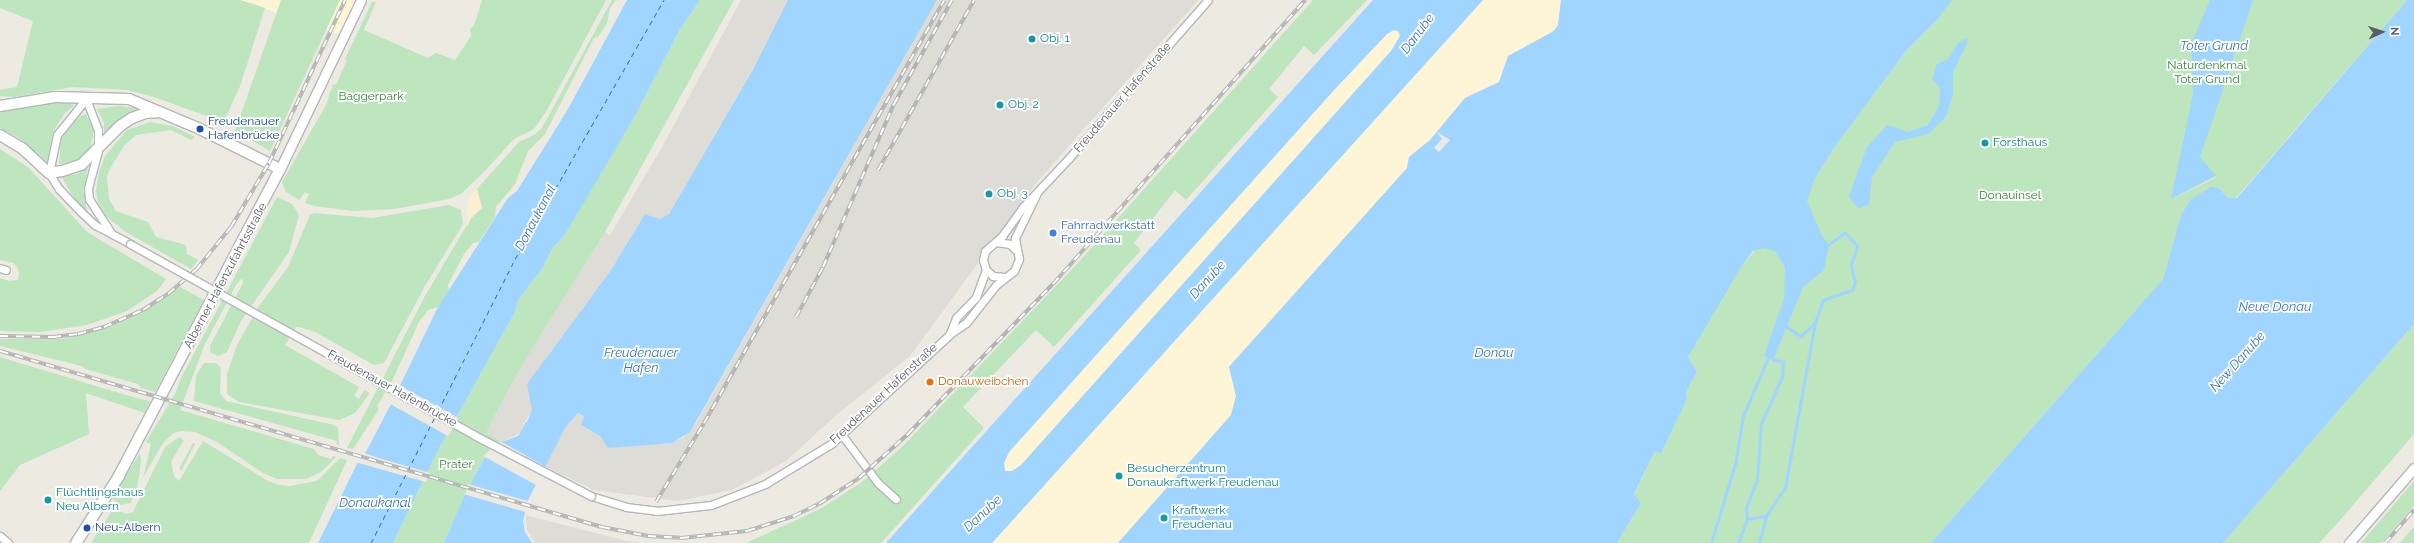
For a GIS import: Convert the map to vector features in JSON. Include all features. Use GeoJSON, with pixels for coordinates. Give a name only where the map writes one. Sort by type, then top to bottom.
{"type":"FeatureCollection","features":[{"type":"Feature","properties":{"kind":"main road"},"geometry":{"type":"LineString","coordinates":[[0,106],[55,97],[86,99],[105,97],[129,99],[162,112],[280,169]]}},
{"type":"Feature","properties":{"kind":"main road"},"geometry":{"type":"LineString","coordinates":[[0,135],[23,149],[49,173],[72,169],[98,150],[120,126],[132,118],[146,113],[162,112]]}},
{"type":"Feature","properties":{"kind":"main road","name":"Alberner Hafenzufahrtsstraße"},"geometry":{"type":"LineString","coordinates":[[76,543],[120,476],[280,169]]}},
{"type":"Feature","properties":{"kind":"street","name":"Alberner Hafenzufahrtsstraße"},"geometry":{"type":"LineString","coordinates":[[280,169],[361,0]]}},
{"type":"Feature","properties":{"kind":"street","name":"Freudenauer Hafenstraße"},"geometry":{"type":"LineString","coordinates":[[950,334],[956,318],[976,297],[986,270],[984,254],[989,246],[996,242],[1012,220],[1208,0]]}},
{"type":"Feature","properties":{"kind":"street"},"geometry":{"type":"LineString","coordinates":[[49,173],[57,135],[64,124],[86,99],[98,130],[98,150],[88,188],[89,200],[111,233]]}},
{"type":"Feature","properties":{"kind":"street","name":"Freudenauer Hafenbrücke"},"geometry":{"type":"LineString","coordinates":[[49,173],[59,189],[95,225],[474,435],[591,496]]}},
{"type":"Feature","properties":{"kind":"street","name":"Freudenauer Hafenstraße"},"geometry":{"type":"LineString","coordinates":[[591,496],[626,507],[657,511],[711,505],[765,484],[842,435],[950,334],[966,323],[1005,277],[1014,271],[1018,265],[1015,238],[1036,194]]}},
{"type":"Feature","properties":{"kind":"street"},"geometry":{"type":"LineString","coordinates":[[996,242],[1010,244],[1016,250]]}},
{"type":"Feature","properties":{"kind":"street"},"geometry":{"type":"LineString","coordinates":[[986,270],[993,276],[1005,277]]}},
{"type":"Feature","properties":{"kind":"street"},"geometry":{"type":"LineString","coordinates":[[842,435],[878,483],[896,500]]}},
{"type":"Feature","properties":{"kind":"street"},"geometry":{"type":"LineString","coordinates":[[2349,543],[2414,468]]}},
{"type":"Feature","properties":{"kind":"street"},"geometry":{"type":"LineString","coordinates":[[0,536],[8,543]]}},
{"type":"Feature","properties":{"kind":"shaded area"},"geometry":{"type":"Polygon","coordinates":[[[240,0],[361,0],[344,36],[240,0]]]}},
{"type":"Feature","properties":{"kind":"shaded area"},"geometry":{"type":"Polygon","coordinates":[[[741,0],[788,0],[752,70],[669,214],[660,219],[645,214],[611,270],[545,359],[531,413],[523,424],[525,425],[521,432],[502,442],[486,433],[524,362],[605,232],[610,235],[662,147],[741,0]]]}},
{"type":"Feature","properties":{"kind":"shaded area"},"geometry":{"type":"Polygon","coordinates":[[[937,0],[1198,0],[1038,181],[910,356],[835,416],[786,461],[732,490],[678,501],[594,490],[544,466],[565,428],[578,413],[584,416],[581,425],[600,436],[666,444],[683,438],[696,423],[937,0]]]}},
{"type":"Feature","properties":{"kind":"shaded area"},"geometry":{"type":"Polygon","coordinates":[[[1483,0],[1561,0],[1558,25],[1548,35],[1508,56],[1499,82],[1465,98],[1430,140],[1409,157],[1407,168],[1229,366],[1236,396],[1231,415],[1118,543],[992,543],[1483,0]]]}},
{"type":"Feature","properties":{"kind":"shaded area"},"geometry":{"type":"Polygon","coordinates":[[[1394,30],[1399,32],[1400,36],[1391,51],[1021,466],[1012,471],[1005,471],[1004,463],[1009,452],[1335,89],[1387,34],[1394,30]]]}},
{"type":"Feature","properties":{"kind":"shaded area"},"geometry":{"type":"Polygon","coordinates":[[[526,515],[626,541],[641,543],[535,543],[527,530],[526,515]]]}},
{"type":"Feature","properties":{"kind":"green space"},"geometry":{"type":"Polygon","coordinates":[[[0,0],[240,0],[265,8],[240,86],[225,119],[220,121],[154,97],[127,90],[73,87],[14,97],[0,96],[0,90],[17,87],[33,21],[0,8],[0,0]]]}},
{"type":"Feature","properties":{"kind":"green space"},"geometry":{"type":"Polygon","coordinates":[[[281,0],[340,0],[270,151],[235,131],[281,0]]]}},
{"type":"Feature","properties":{"kind":"green space","name":"Baggerpark"},"geometry":{"type":"Polygon","coordinates":[[[482,0],[606,0],[547,110],[534,129],[514,139],[481,175],[461,194],[449,199],[394,209],[353,211],[314,206],[305,203],[309,194],[305,192],[299,200],[286,192],[282,182],[326,105],[333,84],[336,85],[347,60],[345,59],[372,2],[376,2],[364,30],[428,58],[436,53],[455,60],[471,36],[470,30],[475,23],[482,0]]]}},
{"type":"Feature","properties":{"kind":"green space"},"geometry":{"type":"Polygon","coordinates":[[[612,0],[616,0],[610,8],[607,23],[598,37],[594,38],[545,134],[528,151],[515,184],[496,207],[495,217],[479,242],[473,243],[464,254],[448,285],[449,290],[438,307],[428,310],[419,322],[392,381],[377,406],[379,409],[353,449],[347,448],[425,296],[471,218],[482,208],[477,189],[519,142],[534,135],[542,128],[612,0]]]}},
{"type":"Feature","properties":{"kind":"green space","name":"Prater"},"geometry":{"type":"Polygon","coordinates":[[[700,0],[734,0],[605,232],[524,362],[499,408],[486,433],[502,442],[485,457],[465,494],[444,543],[393,543],[436,454],[515,312],[518,300],[542,269],[553,247],[563,237],[635,116],[680,29],[700,0]]]}},
{"type":"Feature","properties":{"kind":"green space"},"geometry":{"type":"Polygon","coordinates":[[[1313,0],[1367,0],[1314,55],[1304,46],[1269,89],[1278,97],[1186,200],[1175,190],[1134,243],[1141,250],[1054,347],[1036,330],[963,407],[984,428],[881,543],[746,543],[822,508],[862,482],[901,448],[1078,263],[1313,0]]]}},
{"type":"Feature","properties":{"kind":"green space","name":"Donauinsel"},"geometry":{"type":"Polygon","coordinates":[[[1952,0],[2407,0],[2236,198],[2228,198],[2219,188],[2190,200],[2181,215],[2163,279],[1931,543],[1617,543],[1641,503],[1634,495],[1655,451],[1661,454],[1687,399],[1686,392],[1697,372],[1688,357],[1714,309],[1741,267],[1814,180],[1834,148],[1906,51],[1939,18],[1952,0]]]}},
{"type":"Feature","properties":{"kind":"green space"},"geometry":{"type":"Polygon","coordinates":[[[59,101],[75,105],[65,113],[54,130],[47,162],[18,137],[0,128],[0,111],[59,101]]]}},
{"type":"Feature","properties":{"kind":"green space"},"geometry":{"type":"Polygon","coordinates":[[[119,106],[145,109],[123,117],[104,135],[104,123],[97,109],[119,106]]]}},
{"type":"Feature","properties":{"kind":"green space"},"geometry":{"type":"Polygon","coordinates":[[[86,114],[94,131],[90,149],[76,162],[59,164],[61,142],[66,131],[80,116],[86,114]]]}},
{"type":"Feature","properties":{"kind":"green space"},"geometry":{"type":"Polygon","coordinates":[[[150,122],[173,126],[195,137],[191,140],[171,130],[136,135],[124,146],[107,176],[109,199],[116,211],[148,222],[156,237],[186,245],[187,254],[198,260],[191,269],[124,231],[106,216],[98,202],[96,191],[99,172],[105,156],[127,130],[150,122]]]}},
{"type":"Feature","properties":{"kind":"green space"},"geometry":{"type":"Polygon","coordinates":[[[0,149],[28,167],[87,232],[166,279],[157,291],[127,311],[87,325],[41,332],[0,331],[0,278],[10,281],[18,280],[19,271],[14,263],[0,260],[0,149]]]}},
{"type":"Feature","properties":{"kind":"green space"},"geometry":{"type":"Polygon","coordinates":[[[88,168],[83,191],[87,210],[92,218],[78,205],[61,176],[76,174],[88,168]]]}},
{"type":"Feature","properties":{"kind":"green space"},"geometry":{"type":"Polygon","coordinates":[[[277,197],[292,204],[299,215],[289,252],[241,321],[227,352],[218,356],[210,352],[210,346],[243,283],[242,278],[236,285],[204,346],[180,410],[314,449],[318,455],[331,459],[333,456],[336,457],[321,472],[306,479],[277,479],[263,473],[217,442],[195,432],[181,431],[173,433],[163,443],[143,478],[151,444],[146,442],[176,392],[181,378],[277,197]]]}},
{"type":"Feature","properties":{"kind":"green space"},"geometry":{"type":"Polygon","coordinates":[[[449,205],[461,210],[463,224],[425,286],[384,363],[374,365],[315,332],[299,327],[296,327],[285,345],[359,387],[354,396],[359,399],[364,390],[370,393],[355,413],[339,420],[239,402],[227,394],[227,374],[237,345],[259,306],[288,267],[310,215],[314,213],[372,218],[449,205]]]}},
{"type":"Feature","properties":{"kind":"green space"},"geometry":{"type":"Polygon","coordinates":[[[180,287],[204,300],[155,392],[141,388],[138,384],[85,369],[82,366],[0,346],[0,339],[63,339],[102,329],[144,311],[180,287]]]}},
{"type":"Feature","properties":{"kind":"green space"},"geometry":{"type":"Polygon","coordinates":[[[2414,324],[2414,434],[2335,526],[2319,543],[2223,543],[2414,324]]]}},
{"type":"Feature","properties":{"kind":"green space"},"geometry":{"type":"Polygon","coordinates":[[[0,357],[150,401],[145,413],[86,393],[89,434],[20,465],[0,491],[0,357]]]}},
{"type":"Feature","properties":{"kind":"green space"},"geometry":{"type":"Polygon","coordinates":[[[204,363],[216,363],[221,368],[220,393],[226,401],[334,425],[338,428],[339,445],[336,444],[337,441],[194,401],[196,376],[204,363]]]}},
{"type":"Feature","properties":{"kind":"green space"},"geometry":{"type":"Polygon","coordinates":[[[179,437],[184,440],[171,462],[174,476],[179,481],[203,441],[268,481],[278,485],[290,486],[317,481],[340,458],[347,460],[309,543],[91,543],[113,509],[126,514],[133,512],[165,447],[179,437]]]}},
{"type":"Feature","properties":{"kind":"green space"},"geometry":{"type":"Polygon","coordinates":[[[193,443],[195,444],[182,470],[179,469],[193,443]]]}},
{"type":"Feature","properties":{"kind":"green space"},"geometry":{"type":"Polygon","coordinates":[[[140,453],[141,461],[137,490],[130,503],[119,505],[112,498],[140,453]]]}},
{"type":"Feature","properties":{"kind":"green space"},"geometry":{"type":"Polygon","coordinates":[[[2414,481],[2414,506],[2382,543],[2361,543],[2414,481]]]}},
{"type":"Feature","properties":{"kind":"green space"},"geometry":{"type":"Polygon","coordinates":[[[2414,527],[2414,543],[2400,543],[2414,527]]]}},
{"type":"Feature","properties":{"kind":"sand"},"geometry":{"type":"Polygon","coordinates":[[[477,189],[482,208],[471,218],[467,227],[468,200],[477,189]]]}},
{"type":"Feature","properties":{"kind":"water","name":"Donaukanal"},"geometry":{"type":"Polygon","coordinates":[[[627,0],[700,0],[680,29],[635,116],[585,201],[563,237],[553,247],[542,269],[518,300],[515,312],[436,454],[393,543],[318,543],[357,464],[367,450],[391,404],[438,307],[508,198],[517,191],[568,109],[627,0]]]}},
{"type":"Feature","properties":{"kind":"water","name":"Freudenauer Hafen"},"geometry":{"type":"Polygon","coordinates":[[[788,0],[937,0],[690,432],[672,443],[608,448],[600,436],[581,425],[584,416],[578,413],[565,428],[528,500],[523,521],[525,532],[532,543],[444,543],[465,494],[485,457],[502,442],[518,436],[525,425],[525,422],[527,422],[532,410],[527,384],[611,270],[645,214],[660,219],[669,214],[752,71],[788,0]]]}},
{"type":"Feature","properties":{"kind":"water","name":"Danube"},"geometry":{"type":"Polygon","coordinates":[[[1373,0],[1483,0],[992,543],[886,543],[1373,0]],[[1394,30],[1387,34],[1335,89],[1009,452],[1004,463],[1005,471],[1012,471],[1021,465],[1391,51],[1400,36],[1398,31],[1394,30]]]}},
{"type":"Feature","properties":{"kind":"water","name":"Donau"},"geometry":{"type":"Polygon","coordinates":[[[1561,0],[1952,0],[1939,18],[1906,51],[1834,148],[1814,180],[1807,201],[1822,236],[1829,245],[1824,270],[1803,287],[1773,360],[1764,356],[1784,299],[1785,268],[1776,252],[1765,248],[1753,251],[1741,267],[1688,357],[1697,372],[1686,392],[1687,399],[1661,454],[1655,451],[1634,494],[1641,503],[1617,543],[1118,543],[1231,415],[1236,396],[1229,367],[1407,168],[1409,157],[1430,140],[1465,98],[1499,82],[1508,56],[1554,31],[1558,25],[1561,0]]]}},
{"type":"Feature","properties":{"kind":"water","name":"Toter Grund"},"geometry":{"type":"Polygon","coordinates":[[[2210,0],[2253,0],[2200,157],[2216,176],[2171,199],[2193,94],[2191,44],[2210,0]]]}},
{"type":"Feature","properties":{"kind":"water","name":"Neue Donau"},"geometry":{"type":"Polygon","coordinates":[[[2407,0],[2414,0],[2414,324],[2223,543],[1931,543],[2163,279],[2181,215],[2190,200],[2211,187],[2219,188],[2228,198],[2237,198],[2407,0]]]}},
{"type":"Feature","properties":{"kind":"water"},"geometry":{"type":"Polygon","coordinates":[[[1967,38],[1967,44],[1953,72],[1953,94],[1946,117],[1928,134],[1895,142],[1872,177],[1869,204],[1858,209],[1849,196],[1867,147],[1887,125],[1908,132],[1928,125],[1939,106],[1940,88],[1932,79],[1937,64],[1948,59],[1959,42],[1967,38]]]}},
{"type":"Feature","properties":{"kind":"pier"},"geometry":{"type":"Polygon","coordinates":[[[1437,132],[1450,140],[1439,152],[1434,148],[1442,139],[1437,132]]]}},
{"type":"Feature","properties":{"kind":"pier"},"geometry":{"type":"Polygon","coordinates":[[[2216,176],[2217,177],[2169,200],[2216,176]]]}},
{"type":"Feature","properties":{"kind":"pier"},"geometry":{"type":"Polygon","coordinates":[[[399,385],[458,418],[448,436],[389,403],[399,385]]]}},
{"type":"Feature","properties":{"kind":"pier"},"geometry":{"type":"Polygon","coordinates":[[[500,441],[546,467],[536,485],[483,456],[500,441]]]}},
{"type":"Feature","properties":{"kind":"pier"},"geometry":{"type":"Polygon","coordinates":[[[361,452],[430,473],[426,482],[355,462],[361,452]]]}},
{"type":"Feature","properties":{"kind":"pier"},"geometry":{"type":"Polygon","coordinates":[[[468,484],[529,501],[526,512],[465,495],[468,484]]]}},
{"type":"Feature","properties":{"kind":"waterway"},"geometry":{"type":"LineString","coordinates":[[1759,543],[1766,516],[1785,488],[1815,323],[1823,300],[1852,290],[1855,283],[1851,265],[1857,246],[1845,233],[1829,245]]}},
{"type":"Feature","properties":{"kind":"waterway"},"geometry":{"type":"LineString","coordinates":[[1787,327],[1801,336],[1814,324]]}},
{"type":"Feature","properties":{"kind":"waterway"},"geometry":{"type":"LineString","coordinates":[[1711,543],[1735,464],[1743,416],[1768,358]]}},
{"type":"Feature","properties":{"kind":"waterway"},"geometry":{"type":"LineString","coordinates":[[1738,543],[1747,519],[1746,508],[1757,480],[1761,424],[1782,377],[1783,362],[1773,360]]}},
{"type":"Feature","properties":{"kind":"waterway"},"geometry":{"type":"LineString","coordinates":[[1747,519],[1766,516]]}},
{"type":"Feature","properties":{"kind":"ferry route"},"geometry":{"type":"LineString","coordinates":[[438,411],[515,259],[664,0]]}},
{"type":"Feature","properties":{"kind":"ferry route"},"geometry":{"type":"LineString","coordinates":[[371,543],[435,417]]}},
{"type":"Feature","properties":{"kind":"railway"},"geometry":{"type":"LineString","coordinates":[[0,336],[53,337],[78,334],[104,327],[143,310],[168,294],[196,270],[231,227],[269,163],[345,0]]}},
{"type":"Feature","properties":{"kind":"railway"},"geometry":{"type":"LineString","coordinates":[[656,502],[704,423],[944,0]]}},
{"type":"Feature","properties":{"kind":"railway"},"geometry":{"type":"LineString","coordinates":[[796,317],[823,267],[894,104],[952,0]]}},
{"type":"Feature","properties":{"kind":"railway"},"geometry":{"type":"LineString","coordinates":[[878,170],[974,0]]}},
{"type":"Feature","properties":{"kind":"railway"},"geometry":{"type":"LineString","coordinates":[[0,351],[602,527],[648,536],[681,538],[747,531],[794,516],[819,504],[859,478],[908,434],[1053,284],[1305,0]]}},
{"type":"Feature","properties":{"kind":"railway"},"geometry":{"type":"LineString","coordinates":[[2385,543],[2414,510]]}},
{"type":"Feature","properties":{"kind":"place","name":"Obj. 1"},"geometry":{"type":"Point","coordinates":[1032,39]}},
{"type":"Feature","properties":{"kind":"place","name":"Obj. 2"},"geometry":{"type":"Point","coordinates":[1000,105]}},
{"type":"Feature","properties":{"kind":"place","name":"Freudenauer Hafenbrücke"},"geometry":{"type":"Point","coordinates":[200,129]}},
{"type":"Feature","properties":{"kind":"place","name":"Forsthaus"},"geometry":{"type":"Point","coordinates":[1985,143]}},
{"type":"Feature","properties":{"kind":"place","name":"Obj. 3"},"geometry":{"type":"Point","coordinates":[989,194]}},
{"type":"Feature","properties":{"kind":"place","name":"Fahrradwerkstatt Freudenau"},"geometry":{"type":"Point","coordinates":[1053,233]}},
{"type":"Feature","properties":{"kind":"place","name":"Donauweibchen"},"geometry":{"type":"Point","coordinates":[930,382]}},
{"type":"Feature","properties":{"kind":"place","name":"Besucherzentrum Donaukraftwerk Freudenau"},"geometry":{"type":"Point","coordinates":[1119,476]}},
{"type":"Feature","properties":{"kind":"place","name":"Flüchtlingshaus Neu Albern"},"geometry":{"type":"Point","coordinates":[48,500]}},
{"type":"Feature","properties":{"kind":"place","name":"Kraftwerk Freudenau"},"geometry":{"type":"Point","coordinates":[1164,518]}},
{"type":"Feature","properties":{"kind":"place","name":"Neu-Albern"},"geometry":{"type":"Point","coordinates":[87,528]}},
{"type":"Feature","properties":{"kind":"park label","name":"Naturdenkmal Toter Grund"},"geometry":{"type":"Point","coordinates":[2207,73]}},
{"type":"Feature","properties":{"kind":"water label","name":"New Danube"},"geometry":{"type":"Point","coordinates":[2238,362]}}]}
